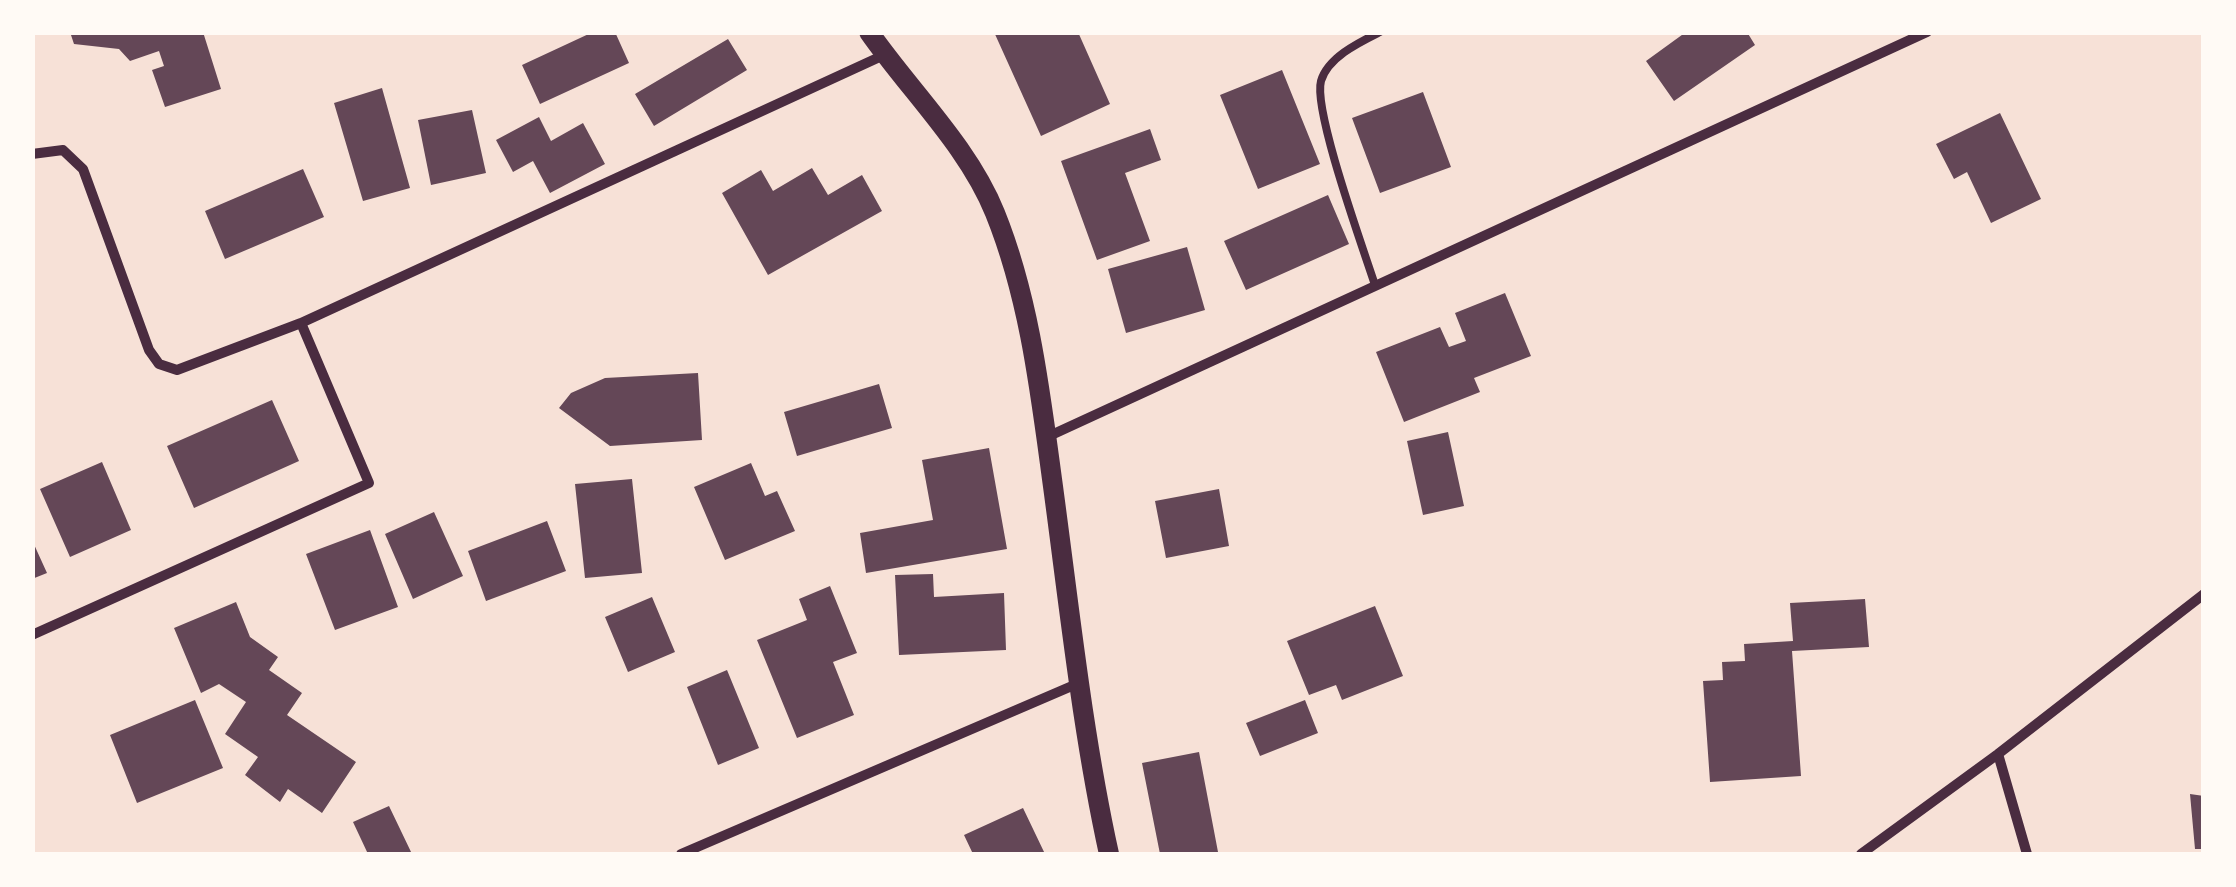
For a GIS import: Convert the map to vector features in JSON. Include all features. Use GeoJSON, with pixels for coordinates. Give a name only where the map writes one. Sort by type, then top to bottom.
{"type":"FeatureCollection","features":[{"type":"Feature","properties":{"kind":"main road"},"geometry":{"type":"LineString","coordinates":[[869,32],[968,165],[994,209],[1013,263],[1029,331],[1080,682],[1110,854]]}},
{"type":"Feature","properties":{"kind":"street"},"geometry":{"type":"LineString","coordinates":[[1046,437],[1927,32]]}},
{"type":"Feature","properties":{"kind":"street"},"geometry":{"type":"LineString","coordinates":[[32,154],[63,150],[83,170],[149,350],[159,364],[177,370],[300,323],[884,54]]}},
{"type":"Feature","properties":{"kind":"street"},"geometry":{"type":"LineString","coordinates":[[32,635],[369,484],[300,323]]}},
{"type":"Feature","properties":{"kind":"street"},"geometry":{"type":"LineString","coordinates":[[1861,854],[1998,754],[2204,594]]}},
{"type":"Feature","properties":{"kind":"street"},"geometry":{"type":"LineString","coordinates":[[681,854],[1080,682]]}},
{"type":"Feature","properties":{"kind":"street"},"geometry":{"type":"LineString","coordinates":[[1998,754],[2027,854]]}},
{"type":"Feature","properties":{"kind":"lane"},"geometry":{"type":"LineString","coordinates":[[1375,285],[1322,114],[1321,80],[1340,54],[1380,32]]}},
{"type":"Feature","properties":{"kind":"building"},"geometry":{"type":"Polygon","coordinates":[[[70,32],[203,32],[221,89],[165,107],[152,70],[164,66],[159,51],[130,61],[119,49],[74,44],[70,32]]]}},
{"type":"Feature","properties":{"kind":"building"},"geometry":{"type":"Polygon","coordinates":[[[593,32],[615,32],[629,63],[540,104],[522,65],[593,32]]]}},
{"type":"Feature","properties":{"kind":"building"},"geometry":{"type":"Polygon","coordinates":[[[994,32],[1078,32],[1110,104],[1041,136],[994,32]]]}},
{"type":"Feature","properties":{"kind":"building"},"geometry":{"type":"Polygon","coordinates":[[[1686,32],[1747,32],[1755,45],[1674,101],[1646,61],[1686,32]]]}},
{"type":"Feature","properties":{"kind":"building"},"geometry":{"type":"Polygon","coordinates":[[[728,39],[747,70],[654,126],[635,94],[728,39]]]}},
{"type":"Feature","properties":{"kind":"building"},"geometry":{"type":"Polygon","coordinates":[[[1282,70],[1320,164],[1258,189],[1220,95],[1282,70]]]}},
{"type":"Feature","properties":{"kind":"building"},"geometry":{"type":"Polygon","coordinates":[[[382,88],[410,188],[363,201],[334,103],[382,88]]]}},
{"type":"Feature","properties":{"kind":"building"},"geometry":{"type":"Polygon","coordinates":[[[1423,92],[1451,167],[1380,193],[1352,118],[1423,92]]]}},
{"type":"Feature","properties":{"kind":"building"},"geometry":{"type":"Polygon","coordinates":[[[472,110],[486,173],[431,185],[418,120],[472,110]]]}},
{"type":"Feature","properties":{"kind":"building"},"geometry":{"type":"Polygon","coordinates":[[[2000,113],[2041,199],[1991,223],[1967,172],[1954,179],[1936,144],[2000,113]]]}},
{"type":"Feature","properties":{"kind":"building"},"geometry":{"type":"Polygon","coordinates":[[[539,117],[551,141],[583,123],[605,164],[550,193],[533,161],[513,172],[496,140],[539,117]]]}},
{"type":"Feature","properties":{"kind":"building"},"geometry":{"type":"Polygon","coordinates":[[[1150,129],[1161,160],[1125,173],[1150,241],[1097,260],[1061,161],[1150,129]]]}},
{"type":"Feature","properties":{"kind":"building"},"geometry":{"type":"Polygon","coordinates":[[[812,168],[828,195],[862,175],[882,211],[768,275],[722,193],[761,170],[773,191],[812,168]]]}},
{"type":"Feature","properties":{"kind":"building"},"geometry":{"type":"Polygon","coordinates":[[[303,169],[324,217],[225,259],[205,211],[303,169]]]}},
{"type":"Feature","properties":{"kind":"building"},"geometry":{"type":"Polygon","coordinates":[[[1328,195],[1349,244],[1246,290],[1224,241],[1328,195]]]}},
{"type":"Feature","properties":{"kind":"building"},"geometry":{"type":"Polygon","coordinates":[[[1187,247],[1205,310],[1126,333],[1108,269],[1187,247]]]}},
{"type":"Feature","properties":{"kind":"building"},"geometry":{"type":"Polygon","coordinates":[[[1505,293],[1531,356],[1474,378],[1480,392],[1404,422],[1376,352],[1440,327],[1449,347],[1466,341],[1455,313],[1505,293]]]}},
{"type":"Feature","properties":{"kind":"building"},"geometry":{"type":"Polygon","coordinates":[[[698,373],[702,440],[610,446],[559,408],[571,393],[605,378],[698,373]]]}},
{"type":"Feature","properties":{"kind":"building"},"geometry":{"type":"Polygon","coordinates":[[[879,384],[892,428],[797,456],[784,412],[879,384]]]}},
{"type":"Feature","properties":{"kind":"building"},"geometry":{"type":"Polygon","coordinates":[[[272,400],[299,461],[194,508],[167,446],[272,400]]]}},
{"type":"Feature","properties":{"kind":"building"},"geometry":{"type":"Polygon","coordinates":[[[1448,432],[1464,506],[1423,515],[1407,441],[1448,432]]]}},
{"type":"Feature","properties":{"kind":"building"},"geometry":{"type":"Polygon","coordinates":[[[989,448],[1007,549],[866,573],[860,533],[933,520],[922,460],[989,448]]]}},
{"type":"Feature","properties":{"kind":"building"},"geometry":{"type":"Polygon","coordinates":[[[102,462],[131,530],[70,557],[40,489],[102,462]]]}},
{"type":"Feature","properties":{"kind":"building"},"geometry":{"type":"Polygon","coordinates":[[[751,463],[765,496],[777,491],[795,531],[725,560],[694,487],[751,463]]]}},
{"type":"Feature","properties":{"kind":"building"},"geometry":{"type":"Polygon","coordinates":[[[632,479],[642,573],[585,578],[575,484],[632,479]]]}},
{"type":"Feature","properties":{"kind":"building"},"geometry":{"type":"Polygon","coordinates":[[[1219,489],[1229,546],[1166,558],[1155,501],[1219,489]]]}},
{"type":"Feature","properties":{"kind":"building"},"geometry":{"type":"Polygon","coordinates":[[[434,512],[463,576],[413,599],[385,534],[434,512]]]}},
{"type":"Feature","properties":{"kind":"building"},"geometry":{"type":"Polygon","coordinates":[[[547,521],[566,571],[486,601],[468,551],[547,521]]]}},
{"type":"Feature","properties":{"kind":"building"},"geometry":{"type":"Polygon","coordinates":[[[370,530],[398,607],[335,630],[306,554],[370,530]]]}},
{"type":"Feature","properties":{"kind":"building"},"geometry":{"type":"Polygon","coordinates":[[[32,540],[47,573],[32,579],[32,540]]]}},
{"type":"Feature","properties":{"kind":"building"},"geometry":{"type":"Polygon","coordinates":[[[933,574],[934,597],[1004,593],[1006,650],[899,655],[895,575],[933,574]]]}},
{"type":"Feature","properties":{"kind":"building"},"geometry":{"type":"Polygon","coordinates":[[[830,586],[857,653],[833,662],[854,715],[797,738],[757,640],[807,620],[799,599],[830,586]]]}},
{"type":"Feature","properties":{"kind":"building"},"geometry":{"type":"Polygon","coordinates":[[[652,597],[675,652],[628,672],[605,617],[652,597]]]}},
{"type":"Feature","properties":{"kind":"building"},"geometry":{"type":"Polygon","coordinates":[[[1865,599],[1869,647],[1792,651],[1801,776],[1710,782],[1703,681],[1723,680],[1722,662],[1745,661],[1744,644],[1793,641],[1790,603],[1865,599]]]}},
{"type":"Feature","properties":{"kind":"building"},"geometry":{"type":"Polygon","coordinates":[[[236,602],[250,637],[278,657],[269,670],[302,693],[287,715],[356,762],[322,813],[288,789],[280,802],[245,775],[258,757],[225,734],[246,702],[219,684],[201,693],[174,628],[236,602]]]}},
{"type":"Feature","properties":{"kind":"building"},"geometry":{"type":"Polygon","coordinates":[[[1375,606],[1403,676],[1342,700],[1336,685],[1309,695],[1287,641],[1375,606]]]}},
{"type":"Feature","properties":{"kind":"building"},"geometry":{"type":"Polygon","coordinates":[[[727,670],[759,748],[718,765],[687,687],[727,670]]]}},
{"type":"Feature","properties":{"kind":"building"},"geometry":{"type":"Polygon","coordinates":[[[195,700],[223,768],[137,803],[110,735],[195,700]]]}},
{"type":"Feature","properties":{"kind":"building"},"geometry":{"type":"Polygon","coordinates":[[[1305,700],[1318,733],[1260,756],[1246,723],[1305,700]]]}},
{"type":"Feature","properties":{"kind":"building"},"geometry":{"type":"Polygon","coordinates":[[[1199,752],[1218,852],[1160,854],[1142,763],[1199,752]]]}},
{"type":"Feature","properties":{"kind":"building"},"geometry":{"type":"Polygon","coordinates":[[[2190,794],[2204,796],[2204,849],[2195,849],[2190,794]]]}},
{"type":"Feature","properties":{"kind":"building"},"geometry":{"type":"Polygon","coordinates":[[[389,806],[412,854],[368,854],[353,822],[389,806]]]}},
{"type":"Feature","properties":{"kind":"building"},"geometry":{"type":"Polygon","coordinates":[[[1023,808],[1045,854],[973,854],[964,835],[1023,808]]]}}]}
